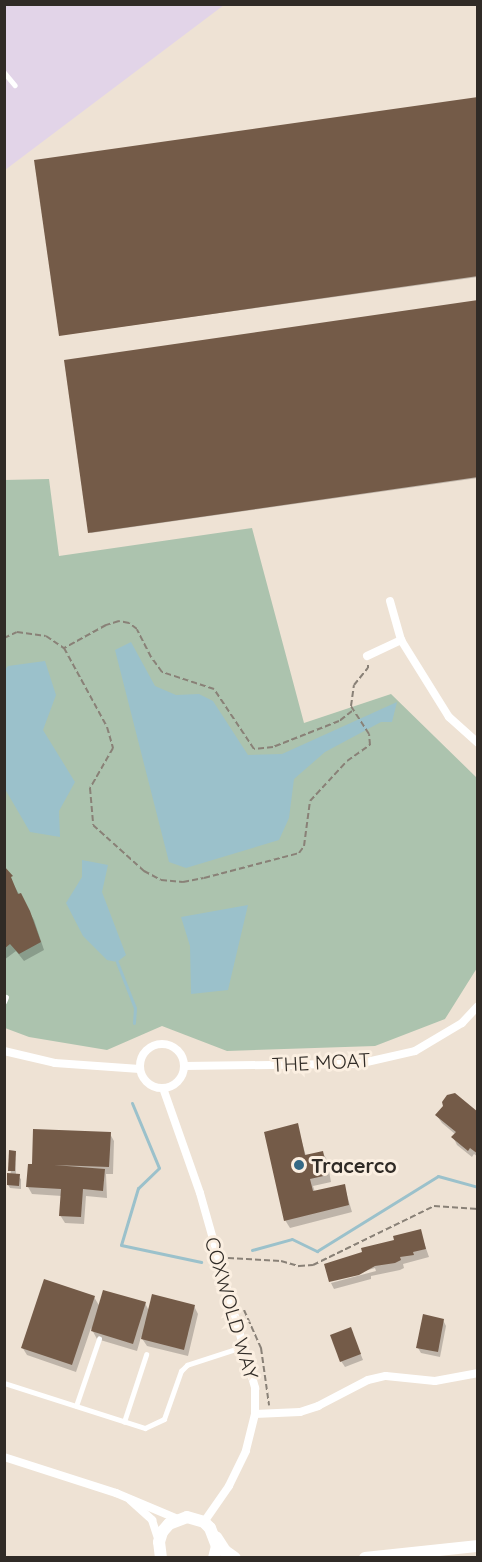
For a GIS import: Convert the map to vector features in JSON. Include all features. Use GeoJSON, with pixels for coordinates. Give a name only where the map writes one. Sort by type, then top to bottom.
{"type":"FeatureCollection","features":[{"type":"Feature","properties":{"kind":"main road"},"geometry":{"type":"LineString","coordinates":[[159,1552],[169,1524],[178,1519],[196,1519],[204,1522],[225,1551],[236,1557]]}},
{"type":"Feature","properties":{"kind":"main road"},"geometry":{"type":"LineString","coordinates":[[214,1557],[217,1546],[215,1536]]}},
{"type":"Feature","properties":{"kind":"main road"},"geometry":{"type":"LineString","coordinates":[[365,1557],[477,1546]]}},
{"type":"Feature","properties":{"kind":"street"},"geometry":{"type":"LineString","coordinates":[[390,601],[401,640],[449,717],[477,743]]}},
{"type":"Feature","properties":{"kind":"street"},"geometry":{"type":"LineString","coordinates":[[367,656],[401,640]]}},
{"type":"Feature","properties":{"kind":"street","name":"THE MOAT"},"geometry":{"type":"LineString","coordinates":[[184,1066],[358,1064],[415,1051],[462,1023],[477,1006]]}},
{"type":"Feature","properties":{"kind":"street"},"geometry":{"type":"LineString","coordinates":[[160,1044],[172,1046],[181,1054],[184,1066],[181,1076],[174,1084],[164,1088],[153,1086],[144,1079],[140,1069],[141,1057],[149,1048],[160,1044]]}},
{"type":"Feature","properties":{"kind":"street"},"geometry":{"type":"LineString","coordinates":[[4,1051],[55,1063],[140,1069]]}},
{"type":"Feature","properties":{"kind":"street","name":"COXWOLD WAY"},"geometry":{"type":"LineString","coordinates":[[164,1088],[220,1261],[255,1388],[255,1414],[246,1451],[229,1486],[204,1522]]}},
{"type":"Feature","properties":{"kind":"street"},"geometry":{"type":"LineString","coordinates":[[255,1414],[309,1409],[368,1380],[386,1376],[435,1381],[477,1373]]}},
{"type":"Feature","properties":{"kind":"street"},"geometry":{"type":"LineString","coordinates":[[4,1457],[130,1499],[178,1519]]}},
{"type":"Feature","properties":{"kind":"street"},"geometry":{"type":"LineString","coordinates":[[130,1499],[152,1520],[159,1552]]}},
{"type":"Feature","properties":{"kind":"lane"},"geometry":{"type":"LineString","coordinates":[[4,72],[15,85]]}},
{"type":"Feature","properties":{"kind":"lane"},"geometry":{"type":"LineString","coordinates":[[76,1406],[99,1338]]}},
{"type":"Feature","properties":{"kind":"lane"},"geometry":{"type":"LineString","coordinates":[[4,1383],[144,1428],[164,1419],[181,1371],[187,1365],[245,1346]]}},
{"type":"Feature","properties":{"kind":"lane"},"geometry":{"type":"LineString","coordinates":[[124,1422],[146,1355]]}},
{"type":"Feature","properties":{"kind":"path"},"geometry":{"type":"LineString","coordinates":[[64,648],[106,625],[119,621],[129,623],[137,629],[151,657],[162,672],[214,689],[254,749],[273,747],[339,721],[352,711]]}},
{"type":"Feature","properties":{"kind":"path"},"geometry":{"type":"LineString","coordinates":[[4,638],[17,632],[46,636],[64,648],[107,727],[113,748],[90,788],[93,825],[144,872],[161,880],[183,882],[299,853],[304,846],[310,801],[347,762],[370,745],[369,734],[352,711],[354,685],[368,668],[367,656]]}},
{"type":"Feature","properties":{"kind":"path"},"geometry":{"type":"LineString","coordinates":[[220,1261],[232,1257],[281,1261],[299,1266],[314,1265],[434,1206],[477,1209]]}},
{"type":"Feature","properties":{"kind":"path"},"geometry":{"type":"LineString","coordinates":[[243,1310],[252,1324],[261,1348],[270,1414]]}},
{"type":"Feature","properties":{"kind":"shaded area"},"geometry":{"type":"Polygon","coordinates":[[[5,5],[224,5],[5,170],[5,5]]]}},
{"type":"Feature","properties":{"kind":"green space"},"geometry":{"type":"Polygon","coordinates":[[[49,479],[59,556],[252,528],[304,723],[391,694],[477,778],[477,968],[445,1019],[375,1046],[227,1051],[162,1026],[107,1050],[29,1037],[5,1028],[4,480],[49,479]]]}},
{"type":"Feature","properties":{"kind":"water"},"geometry":{"type":"Polygon","coordinates":[[[131,642],[155,686],[176,695],[199,694],[213,701],[248,755],[282,754],[397,702],[392,722],[381,722],[325,752],[294,779],[289,818],[279,840],[186,868],[169,862],[115,650],[131,642]]]}},
{"type":"Feature","properties":{"kind":"water"},"geometry":{"type":"Polygon","coordinates":[[[45,661],[56,695],[43,730],[75,782],[59,811],[60,837],[30,832],[5,789],[5,670],[8,666],[45,661]]]}},
{"type":"Feature","properties":{"kind":"water"},"geometry":{"type":"Polygon","coordinates":[[[82,860],[108,865],[102,892],[126,955],[117,962],[107,960],[83,936],[66,903],[82,877],[82,860]]]}},
{"type":"Feature","properties":{"kind":"water"},"geometry":{"type":"Polygon","coordinates":[[[248,905],[228,990],[191,994],[190,946],[181,917],[248,905]]]}},
{"type":"Feature","properties":{"kind":"building"},"geometry":{"type":"Polygon","coordinates":[[[478,97],[478,276],[59,336],[34,160],[478,97]]]}},
{"type":"Feature","properties":{"kind":"building"},"geometry":{"type":"Polygon","coordinates":[[[478,300],[478,477],[88,533],[64,360],[478,300]]]}},
{"type":"Feature","properties":{"kind":"building"},"geometry":{"type":"Polygon","coordinates":[[[4,866],[13,876],[11,877],[18,894],[21,893],[30,911],[41,942],[19,954],[10,944],[4,949],[4,866]]]}},
{"type":"Feature","properties":{"kind":"building"},"geometry":{"type":"Polygon","coordinates":[[[455,1093],[478,1112],[478,1154],[470,1148],[468,1151],[451,1137],[456,1132],[435,1115],[443,1106],[442,1102],[447,1095],[455,1093]]]}},
{"type":"Feature","properties":{"kind":"building","name":"Tracerco"},"geometry":{"type":"Polygon","coordinates":[[[298,1123],[305,1155],[323,1151],[328,1175],[310,1179],[313,1191],[345,1184],[349,1205],[284,1221],[264,1132],[298,1123]]]}},
{"type":"Feature","properties":{"kind":"building"},"geometry":{"type":"Polygon","coordinates":[[[33,1129],[111,1132],[109,1167],[54,1165],[105,1169],[103,1191],[83,1189],[81,1217],[59,1216],[61,1189],[26,1187],[28,1164],[32,1164],[33,1129]]]}},
{"type":"Feature","properties":{"kind":"building"},"geometry":{"type":"Polygon","coordinates":[[[9,1150],[16,1151],[15,1171],[8,1171],[9,1150]]]}},
{"type":"Feature","properties":{"kind":"building"},"geometry":{"type":"Polygon","coordinates":[[[7,1173],[20,1174],[19,1186],[7,1185],[7,1173]]]}},
{"type":"Feature","properties":{"kind":"building"},"geometry":{"type":"Polygon","coordinates":[[[421,1229],[426,1249],[413,1252],[414,1255],[400,1257],[401,1260],[395,1263],[375,1266],[359,1275],[329,1282],[324,1264],[362,1252],[361,1248],[394,1240],[393,1236],[421,1229]]]}},
{"type":"Feature","properties":{"kind":"building"},"geometry":{"type":"Polygon","coordinates":[[[44,1279],[95,1296],[72,1365],[21,1348],[44,1279]]]}},
{"type":"Feature","properties":{"kind":"building"},"geometry":{"type":"Polygon","coordinates":[[[103,1290],[146,1302],[133,1344],[91,1331],[103,1290]]]}},
{"type":"Feature","properties":{"kind":"building"},"geometry":{"type":"Polygon","coordinates":[[[152,1294],[195,1305],[184,1350],[141,1339],[152,1294]]]}},
{"type":"Feature","properties":{"kind":"building"},"geometry":{"type":"Polygon","coordinates":[[[423,1314],[444,1319],[438,1352],[416,1348],[423,1314]]]}},
{"type":"Feature","properties":{"kind":"building"},"geometry":{"type":"Polygon","coordinates":[[[351,1327],[361,1354],[340,1362],[330,1335],[351,1327]]]}},
{"type":"Feature","properties":{"kind":"waterway"},"geometry":{"type":"LineString","coordinates":[[117,962],[135,1008],[134,1023]]}},
{"type":"Feature","properties":{"kind":"waterway"},"geometry":{"type":"LineString","coordinates":[[132,1103],[159,1168],[138,1188],[121,1245],[201,1262]]}},
{"type":"Feature","properties":{"kind":"waterway"},"geometry":{"type":"LineString","coordinates":[[252,1250],[292,1239],[317,1251],[438,1176],[478,1187]]}},
{"type":"Feature","properties":{"kind":"place","name":"Tracerco"},"geometry":{"type":"Point","coordinates":[299,1165]}}]}
